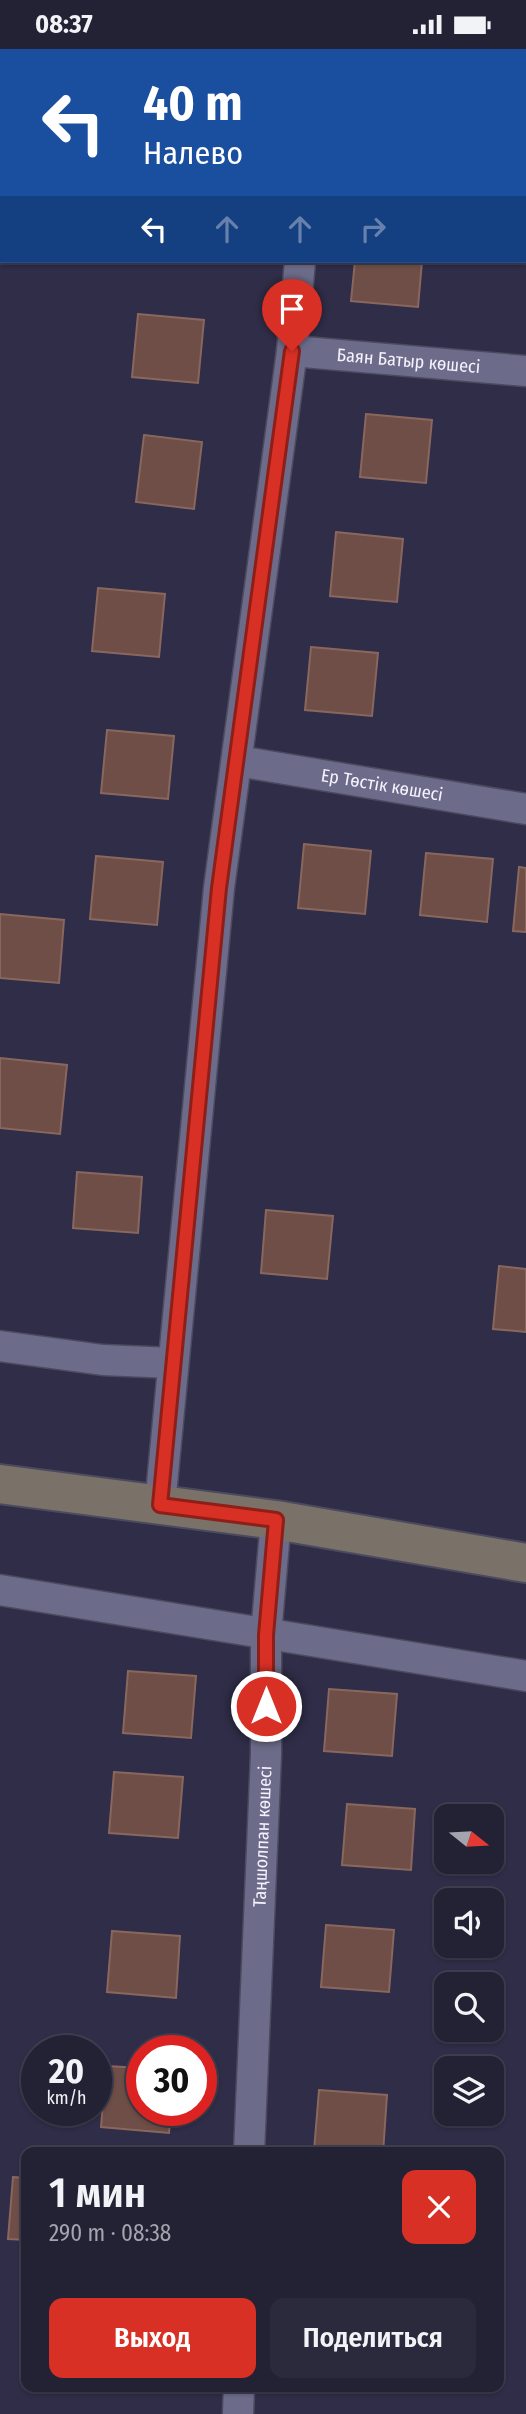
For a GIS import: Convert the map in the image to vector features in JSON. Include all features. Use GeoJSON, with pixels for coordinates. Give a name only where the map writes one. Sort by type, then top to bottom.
{"type":"FeatureCollection","features":[{"type":"Feature","properties":{"kind":"street"},"geometry":{"type":"LineString","coordinates":[[160,1505],[219,888],[292,351],[300,263]]}},
{"type":"Feature","properties":{"kind":"street","name":"Баян Батыр көшесі"},"geometry":{"type":"LineString","coordinates":[[292,351],[526,371]]}},
{"type":"Feature","properties":{"kind":"street","name":"Ер Төстік көшесі"},"geometry":{"type":"LineString","coordinates":[[237,761],[526,809]]}},
{"type":"Feature","properties":{"kind":"street"},"geometry":{"type":"LineString","coordinates":[[0,1346],[103,1360],[173,1363]]}},
{"type":"Feature","properties":{"kind":"street"},"geometry":{"type":"LineString","coordinates":[[0,1484],[276,1520],[526,1563]]}},
{"type":"Feature","properties":{"kind":"street","name":"Таңшолпан көшесі"},"geometry":{"type":"LineString","coordinates":[[249,2147],[266,1754],[266,1635],[276,1520]]}},
{"type":"Feature","properties":{"kind":"street"},"geometry":{"type":"LineString","coordinates":[[0,1590],[526,1676]]}},
{"type":"Feature","properties":{"kind":"street"},"geometry":{"type":"LineString","coordinates":[[238,2414],[239,2392]]}},
{"type":"Feature","properties":{"kind":"building"},"geometry":{"type":"Polygon","coordinates":[[[355,263],[422,263],[418,307],[351,301],[355,263]]]}},
{"type":"Feature","properties":{"kind":"building"},"geometry":{"type":"Polygon","coordinates":[[[138,314],[204,320],[198,383],[132,377],[138,314]]]}},
{"type":"Feature","properties":{"kind":"building"},"geometry":{"type":"Polygon","coordinates":[[[366,414],[432,420],[426,483],[360,477],[366,414]]]}},
{"type":"Feature","properties":{"kind":"building"},"geometry":{"type":"Polygon","coordinates":[[[144,435],[202,442],[194,509],[136,502],[144,435]]]}},
{"type":"Feature","properties":{"kind":"building"},"geometry":{"type":"Polygon","coordinates":[[[336,532],[403,539],[397,602],[330,596],[336,532]]]}},
{"type":"Feature","properties":{"kind":"building"},"geometry":{"type":"Polygon","coordinates":[[[98,588],[165,594],[159,657],[92,651],[98,588]]]}},
{"type":"Feature","properties":{"kind":"building"},"geometry":{"type":"Polygon","coordinates":[[[311,647],[378,653],[372,716],[305,710],[311,647]]]}},
{"type":"Feature","properties":{"kind":"building"},"geometry":{"type":"Polygon","coordinates":[[[107,730],[174,736],[168,799],[101,793],[107,730]]]}},
{"type":"Feature","properties":{"kind":"building"},"geometry":{"type":"Polygon","coordinates":[[[304,844],[371,851],[365,914],[298,908],[304,844]]]}},
{"type":"Feature","properties":{"kind":"building"},"geometry":{"type":"Polygon","coordinates":[[[426,853],[493,859],[487,922],[420,915],[426,853]]]}},
{"type":"Feature","properties":{"kind":"building"},"geometry":{"type":"Polygon","coordinates":[[[96,856],[163,862],[157,925],[90,919],[96,856]]]}},
{"type":"Feature","properties":{"kind":"building"},"geometry":{"type":"Polygon","coordinates":[[[519,867],[526,868],[526,932],[513,931],[519,867]]]}},
{"type":"Feature","properties":{"kind":"building"},"geometry":{"type":"Polygon","coordinates":[[[0,914],[64,920],[59,983],[0,978],[0,914]]]}},
{"type":"Feature","properties":{"kind":"building"},"geometry":{"type":"Polygon","coordinates":[[[0,1058],[67,1065],[60,1134],[0,1128],[0,1058]]]}},
{"type":"Feature","properties":{"kind":"building"},"geometry":{"type":"Polygon","coordinates":[[[77,1172],[142,1177],[138,1233],[73,1228],[77,1172]]]}},
{"type":"Feature","properties":{"kind":"building"},"geometry":{"type":"Polygon","coordinates":[[[266,1210],[333,1216],[327,1279],[261,1273],[266,1210]]]}},
{"type":"Feature","properties":{"kind":"building"},"geometry":{"type":"Polygon","coordinates":[[[499,1266],[526,1269],[526,1332],[493,1329],[499,1266]]]}},
{"type":"Feature","properties":{"kind":"building"},"geometry":{"type":"Polygon","coordinates":[[[128,1671],[196,1676],[191,1738],[123,1733],[128,1671]]]}},
{"type":"Feature","properties":{"kind":"building"},"geometry":{"type":"Polygon","coordinates":[[[329,1689],[397,1694],[392,1756],[324,1751],[329,1689]]]}},
{"type":"Feature","properties":{"kind":"building"},"geometry":{"type":"Polygon","coordinates":[[[114,1772],[183,1777],[178,1838],[109,1833],[114,1772]]]}},
{"type":"Feature","properties":{"kind":"building"},"geometry":{"type":"Polygon","coordinates":[[[347,1804],[415,1809],[411,1870],[342,1865],[347,1804]]]}},
{"type":"Feature","properties":{"kind":"building"},"geometry":{"type":"Polygon","coordinates":[[[326,1925],[394,1930],[389,1992],[321,1987],[326,1925]]]}},
{"type":"Feature","properties":{"kind":"building"},"geometry":{"type":"Polygon","coordinates":[[[112,1931],[180,1936],[176,1998],[107,1992],[112,1931]]]}},
{"type":"Feature","properties":{"kind":"building"},"geometry":{"type":"Polygon","coordinates":[[[112,2066],[126,2067],[126,2126],[170,2126],[169,2133],[101,2127],[112,2126],[112,2066]]]}},
{"type":"Feature","properties":{"kind":"building"},"geometry":{"type":"Polygon","coordinates":[[[319,2090],[387,2095],[383,2147],[314,2147],[319,2090]]]}},
{"type":"Feature","properties":{"kind":"building"},"geometry":{"type":"Polygon","coordinates":[[[13,2177],[21,2178],[21,2240],[8,2239],[13,2177]]]}},
{"type":"Feature","properties":{"kind":"route"},"geometry":{"type":"LineString","coordinates":[[266,1706],[266,1635],[276,1520],[160,1505],[219,888],[292,351]]}}]}
